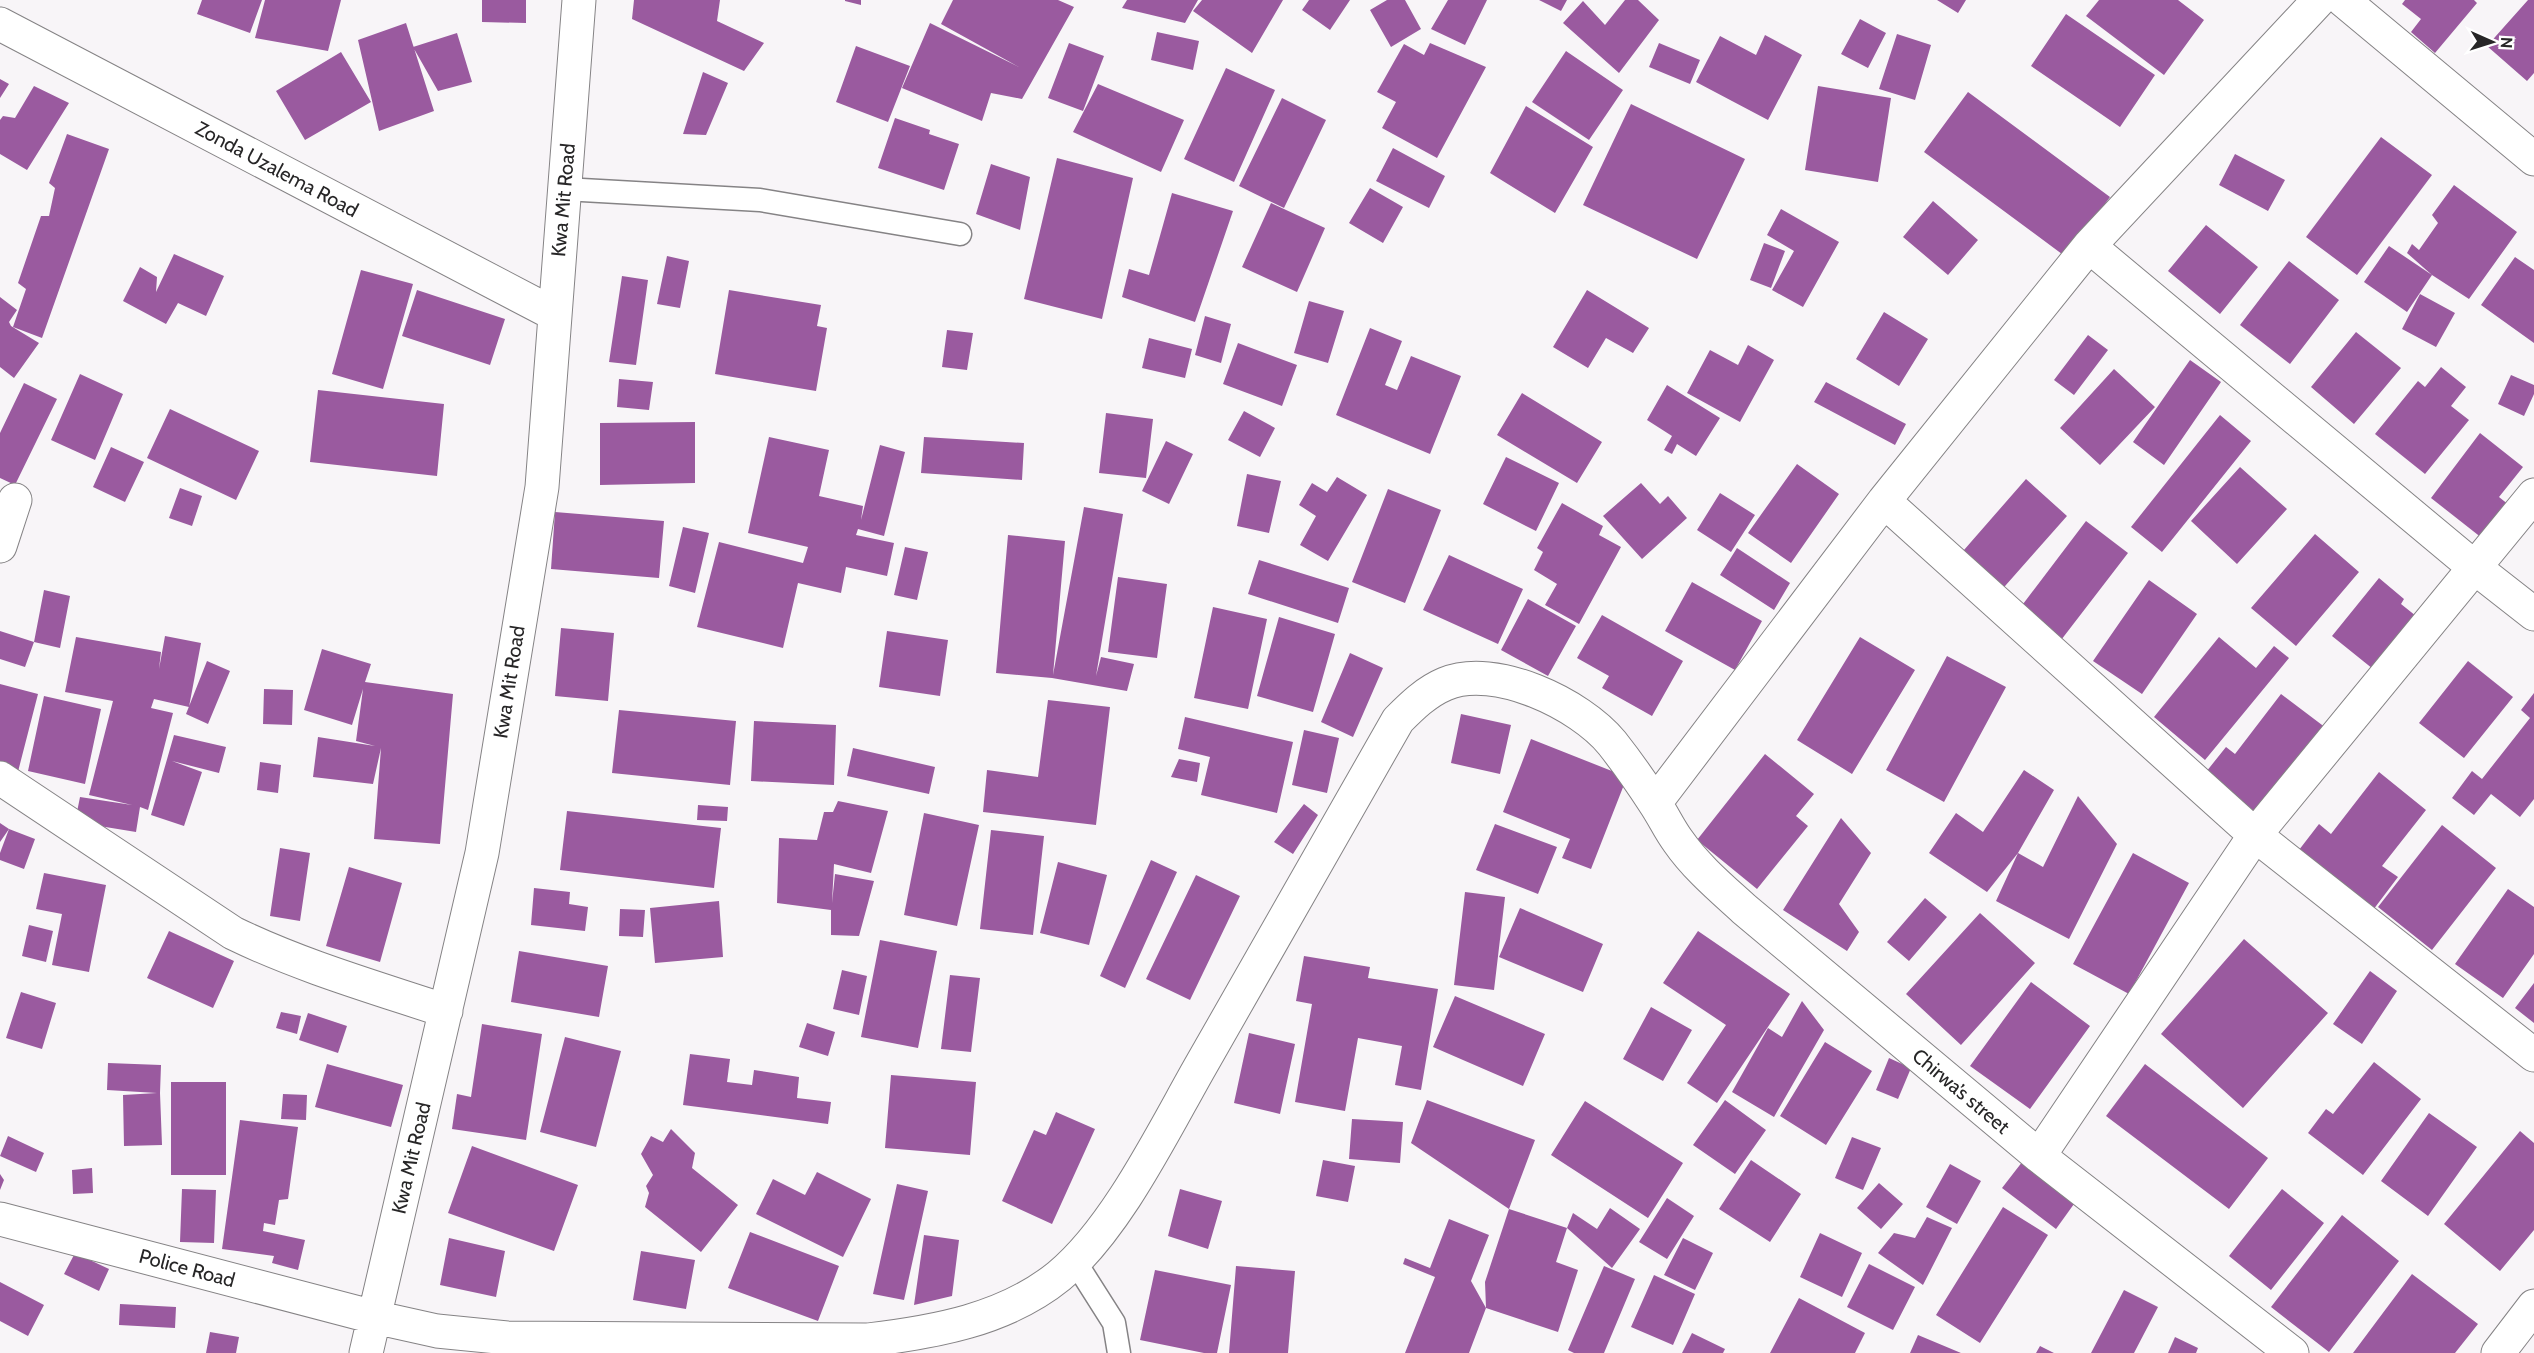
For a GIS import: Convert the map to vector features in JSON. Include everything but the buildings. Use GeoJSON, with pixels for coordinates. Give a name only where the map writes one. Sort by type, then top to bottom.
{"type":"FeatureCollection","features":[{"type":"Feature","properties":{"kind":"street","name":"Kwa Mit Road"},"geometry":{"type":"LineString","coordinates":[[366,1353],[482,853],[542,487],[579,0]]}},
{"type":"Feature","properties":{"kind":"street"},"geometry":{"type":"LineString","coordinates":[[1655,803],[1884,501],[2089,246],[2319,0]]}},
{"type":"Feature","properties":{"kind":"street"},"geometry":{"type":"LineString","coordinates":[[2343,0],[2534,159]]}},
{"type":"Feature","properties":{"kind":"street","name":"Zonda Uzalema Road"},"geometry":{"type":"LineString","coordinates":[[0,24],[554,314]]}},
{"type":"Feature","properties":{"kind":"street"},"geometry":{"type":"LineString","coordinates":[[2089,246],[2474,567],[2534,614]]}},
{"type":"Feature","properties":{"kind":"street"},"geometry":{"type":"LineString","coordinates":[[2038,1156],[2255,835],[2534,495]]}},
{"type":"Feature","properties":{"kind":"street"},"geometry":{"type":"LineString","coordinates":[[0,546],[15,500]]}},
{"type":"Feature","properties":{"kind":"street"},"geometry":{"type":"LineString","coordinates":[[1884,501],[2255,835],[2534,1055]]}},
{"type":"Feature","properties":{"kind":"street","name":"Chirwa’s street"},"geometry":{"type":"LineString","coordinates":[[1074,1260],[1094,1242],[1124,1196],[1398,720],[1419,700],[1445,684],[1469,679],[1504,682],[1544,695],[1580,714],[1611,742],[1655,803],[1678,841],[1708,876],[2038,1156],[2292,1353]]}},
{"type":"Feature","properties":{"kind":"street"},"geometry":{"type":"LineString","coordinates":[[0,778],[233,933],[274,953],[446,1011]]}},
{"type":"Feature","properties":{"kind":"street","name":"Police Road"},"geometry":{"type":"LineString","coordinates":[[0,1218],[374,1317],[436,1331],[507,1338],[868,1340],[927,1333],[978,1319],[1028,1295],[1058,1276],[1074,1260]]}},
{"type":"Feature","properties":{"kind":"street"},"geometry":{"type":"LineString","coordinates":[[2498,1353],[2534,1306]]}},
{"type":"Feature","properties":{"kind":"lane"},"geometry":{"type":"LineString","coordinates":[[564,189],[760,200],[960,234]]}},
{"type":"Feature","properties":{"kind":"lane"},"geometry":{"type":"LineString","coordinates":[[1074,1260],[1114,1323],[1119,1353]]}}]}
